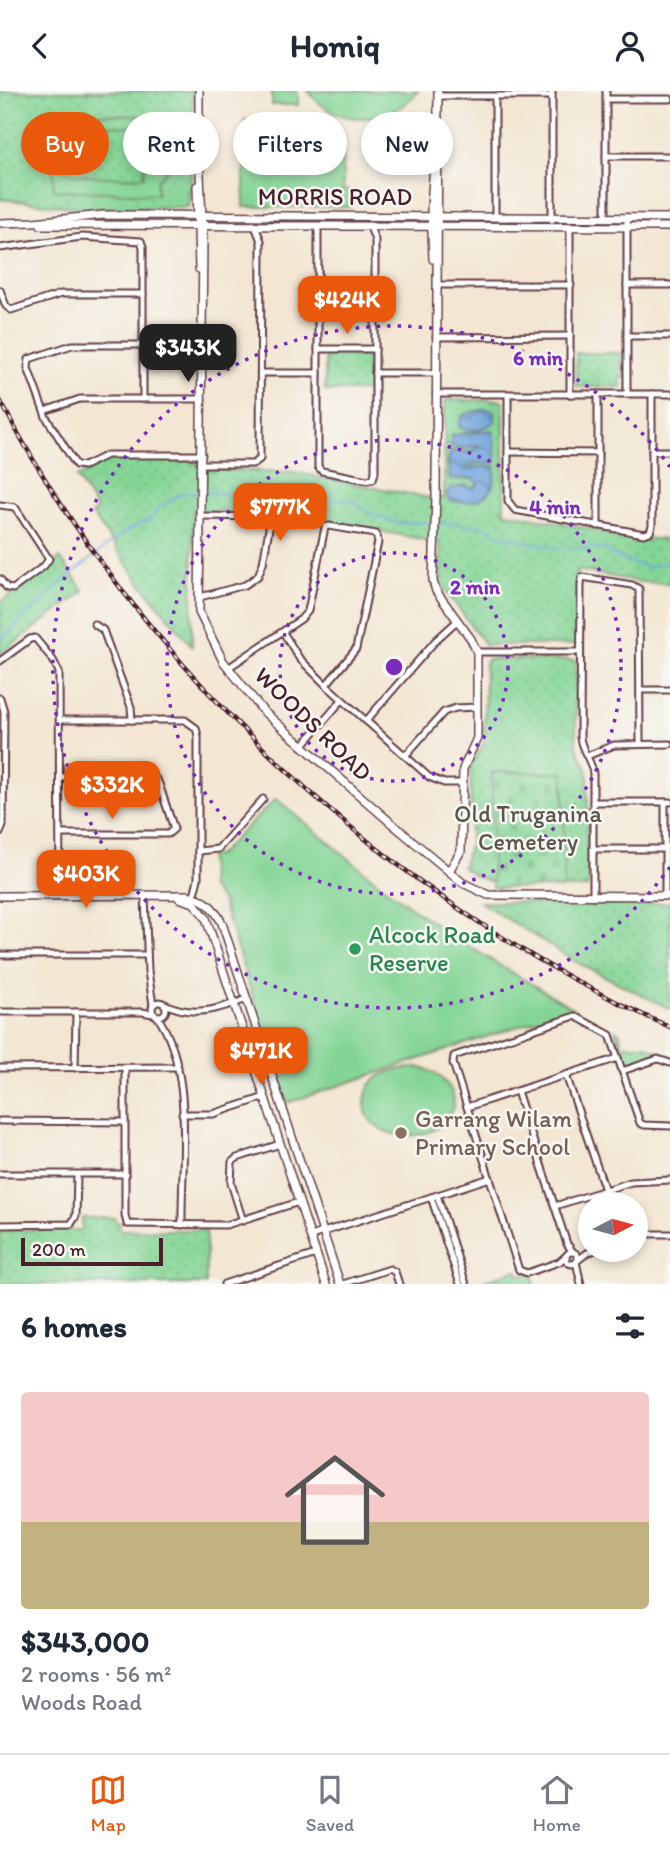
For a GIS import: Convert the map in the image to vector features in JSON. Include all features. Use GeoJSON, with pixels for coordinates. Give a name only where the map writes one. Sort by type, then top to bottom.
{"type":"FeatureCollection","features":[{"type":"Feature","properties":{"kind":"street","name":"WOODS ROAD"},"geometry":{"type":"LineString","coordinates":[[200,91],[203,305],[199,612],[228,669],[263,711],[463,883],[488,895],[668,896]]}},
{"type":"Feature","properties":{"kind":"street"},"geometry":{"type":"LineString","coordinates":[[606,91],[606,218]]}},
{"type":"Feature","properties":{"kind":"street"},"geometry":{"type":"LineString","coordinates":[[449,871],[461,851],[463,841],[464,763],[476,743],[477,652],[474,643],[434,588],[437,285],[431,184],[437,142],[438,94],[552,94],[552,227]]}},
{"type":"Feature","properties":{"kind":"street"},"geometry":{"type":"LineString","coordinates":[[495,96],[495,217]]}},
{"type":"Feature","properties":{"kind":"street"},"geometry":{"type":"LineString","coordinates":[[606,99],[670,99]]}},
{"type":"Feature","properties":{"kind":"street"},"geometry":{"type":"LineString","coordinates":[[606,156],[670,156]]}},
{"type":"Feature","properties":{"kind":"street","name":"MORRIS ROAD"},"geometry":{"type":"LineString","coordinates":[[0,224],[92,216],[200,215],[670,218]]}},
{"type":"Feature","properties":{"kind":"street"},"geometry":{"type":"LineString","coordinates":[[92,216],[93,226]]}},
{"type":"Feature","properties":{"kind":"street"},"geometry":{"type":"LineString","coordinates":[[318,216],[318,467],[325,472],[367,480],[373,478],[375,373],[375,240],[370,227]]}},
{"type":"Feature","properties":{"kind":"street"},"geometry":{"type":"LineString","coordinates":[[627,218],[627,394]]}},
{"type":"Feature","properties":{"kind":"street","name":"MORRIS ROAD"},"geometry":{"type":"LineString","coordinates":[[0,224],[670,227]]}},
{"type":"Feature","properties":{"kind":"street"},"geometry":{"type":"LineString","coordinates":[[202,464],[258,462],[261,456],[261,241],[255,226]]}},
{"type":"Feature","properties":{"kind":"street"},"geometry":{"type":"LineString","coordinates":[[261,241],[269,226]]}},
{"type":"Feature","properties":{"kind":"street"},"geometry":{"type":"LineString","coordinates":[[375,240],[384,227]]}},
{"type":"Feature","properties":{"kind":"street"},"geometry":{"type":"LineString","coordinates":[[570,227],[570,394]]}},
{"type":"Feature","properties":{"kind":"street"},"geometry":{"type":"LineString","coordinates":[[0,248],[82,237],[141,241],[143,399]]}},
{"type":"Feature","properties":{"kind":"street"},"geometry":{"type":"LineString","coordinates":[[437,285],[570,285]]}},
{"type":"Feature","properties":{"kind":"street"},"geometry":{"type":"LineString","coordinates":[[627,285],[670,285]]}},
{"type":"Feature","properties":{"kind":"street"},"geometry":{"type":"LineString","coordinates":[[0,290],[6,306],[11,310],[61,294],[143,294]]}},
{"type":"Feature","properties":{"kind":"street"},"geometry":{"type":"LineString","coordinates":[[436,337],[570,336]]}},
{"type":"Feature","properties":{"kind":"street"},"geometry":{"type":"LineString","coordinates":[[627,336],[670,337]]}},
{"type":"Feature","properties":{"kind":"street"},"geometry":{"type":"LineString","coordinates":[[143,345],[65,346],[28,361],[44,411],[76,464],[84,466],[107,455],[202,455]]}},
{"type":"Feature","properties":{"kind":"street"},"geometry":{"type":"LineString","coordinates":[[318,349],[375,349]]}},
{"type":"Feature","properties":{"kind":"street"},"geometry":{"type":"LineString","coordinates":[[261,373],[318,373]]}},
{"type":"Feature","properties":{"kind":"street"},"geometry":{"type":"LineString","coordinates":[[375,373],[436,373]]}},
{"type":"Feature","properties":{"kind":"street"},"geometry":{"type":"LineString","coordinates":[[436,394],[670,394]]}},
{"type":"Feature","properties":{"kind":"street"},"geometry":{"type":"LineString","coordinates":[[508,394],[508,502],[512,508],[647,534],[651,530],[652,394]]}},
{"type":"Feature","properties":{"kind":"street"},"geometry":{"type":"LineString","coordinates":[[598,394],[598,526]]}},
{"type":"Feature","properties":{"kind":"street"},"geometry":{"type":"LineString","coordinates":[[44,411],[80,399],[202,399]]}},
{"type":"Feature","properties":{"kind":"street"},"geometry":{"type":"LineString","coordinates":[[652,451],[670,451]]}},
{"type":"Feature","properties":{"kind":"street"},"geometry":{"type":"LineString","coordinates":[[508,453],[598,453]]}},
{"type":"Feature","properties":{"kind":"street"},"geometry":{"type":"LineString","coordinates":[[0,505],[15,507],[49,559],[44,566],[13,589],[7,588],[0,579]]}},
{"type":"Feature","properties":{"kind":"street"},"geometry":{"type":"LineString","coordinates":[[200,597],[245,585],[258,576],[270,523],[268,517],[201,515]]}},
{"type":"Feature","properties":{"kind":"street"},"geometry":{"type":"LineString","coordinates":[[228,669],[301,619],[308,611],[324,527],[376,534],[378,542],[356,649],[326,685]]}},
{"type":"Feature","properties":{"kind":"street"},"geometry":{"type":"LineString","coordinates":[[593,896],[592,768],[580,742],[582,577],[636,585],[639,589],[640,744]]}},
{"type":"Feature","properties":{"kind":"street"},"geometry":{"type":"LineString","coordinates":[[366,721],[436,640],[457,621]]}},
{"type":"Feature","properties":{"kind":"street"},"geometry":{"type":"LineString","coordinates":[[94,624],[103,630],[131,707],[132,720]]}},
{"type":"Feature","properties":{"kind":"street"},"geometry":{"type":"LineString","coordinates":[[283,632],[299,658],[405,756],[436,781],[462,783]]}},
{"type":"Feature","properties":{"kind":"street"},"geometry":{"type":"LineString","coordinates":[[0,661],[30,639],[36,638],[57,668],[61,686],[60,896]]}},
{"type":"Feature","properties":{"kind":"street"},"geometry":{"type":"LineString","coordinates":[[477,652],[580,652]]}},
{"type":"Feature","properties":{"kind":"street"},"geometry":{"type":"LineString","coordinates":[[640,690],[670,690]]}},
{"type":"Feature","properties":{"kind":"street"},"geometry":{"type":"LineString","coordinates":[[0,698],[4,711],[3,825],[0,833]]}},
{"type":"Feature","properties":{"kind":"street"},"geometry":{"type":"LineString","coordinates":[[302,746],[342,700]]}},
{"type":"Feature","properties":{"kind":"street"},"geometry":{"type":"LineString","coordinates":[[405,756],[444,712],[456,708],[477,708]]}},
{"type":"Feature","properties":{"kind":"street"},"geometry":{"type":"LineString","coordinates":[[60,720],[187,721],[198,730],[198,879],[193,899]]}},
{"type":"Feature","properties":{"kind":"street"},"geometry":{"type":"LineString","coordinates":[[587,757],[614,745],[670,744]]}},
{"type":"Feature","properties":{"kind":"street"},"geometry":{"type":"LineString","coordinates":[[60,777],[155,778],[173,825],[172,831],[167,834],[60,834]]}},
{"type":"Feature","properties":{"kind":"street"},"geometry":{"type":"LineString","coordinates":[[198,851],[218,849],[263,799]]}},
{"type":"Feature","properties":{"kind":"street"},"geometry":{"type":"LineString","coordinates":[[593,802],[668,802],[665,849],[668,896]]}},
{"type":"Feature","properties":{"kind":"street"},"geometry":{"type":"LineString","coordinates":[[593,849],[665,849]]}},
{"type":"Feature","properties":{"kind":"street"},"geometry":{"type":"LineString","coordinates":[[0,896],[172,896],[193,899],[211,906],[217,914],[247,999],[341,1284],[390,1269],[395,1272],[399,1284]]}},
{"type":"Feature","properties":{"kind":"street"},"geometry":{"type":"LineString","coordinates":[[145,896],[149,985],[157,1004],[165,1013],[164,1028]]}},
{"type":"Feature","properties":{"kind":"street"},"geometry":{"type":"LineString","coordinates":[[193,899],[206,918],[326,1284]]}},
{"type":"Feature","properties":{"kind":"street"},"geometry":{"type":"LineString","coordinates":[[0,955],[147,955]]}},
{"type":"Feature","properties":{"kind":"street"},"geometry":{"type":"LineString","coordinates":[[142,1012],[157,1004],[178,1010],[207,1012],[247,999]]}},
{"type":"Feature","properties":{"kind":"street"},"geometry":{"type":"LineString","coordinates":[[157,1004],[155,1015],[164,1028],[178,1067],[182,1089],[182,1225]]}},
{"type":"Feature","properties":{"kind":"street"},"geometry":{"type":"LineString","coordinates":[[0,1012],[142,1012],[155,1015],[178,1010]]}},
{"type":"Feature","properties":{"kind":"street"},"geometry":{"type":"LineString","coordinates":[[75,1068],[76,1012]]}},
{"type":"Feature","properties":{"kind":"street"},"geometry":{"type":"LineString","coordinates":[[578,1259],[527,1273],[521,1272],[453,1059],[457,1054],[573,1016],[609,1034],[642,1125],[670,1126]]}},
{"type":"Feature","properties":{"kind":"street"},"geometry":{"type":"LineString","coordinates":[[467,1107],[618,1058]]}},
{"type":"Feature","properties":{"kind":"street"},"geometry":{"type":"LineString","coordinates":[[622,1071],[658,1059],[670,1063]]}},
{"type":"Feature","properties":{"kind":"street"},"geometry":{"type":"LineString","coordinates":[[0,1068],[178,1067]]}},
{"type":"Feature","properties":{"kind":"street"},"geometry":{"type":"LineString","coordinates":[[125,1069],[127,1224],[226,1225],[299,1202]]}},
{"type":"Feature","properties":{"kind":"street"},"geometry":{"type":"LineString","coordinates":[[566,1075],[605,1190]]}},
{"type":"Feature","properties":{"kind":"street"},"geometry":{"type":"LineString","coordinates":[[517,1091],[567,1244],[566,1255]]}},
{"type":"Feature","properties":{"kind":"street"},"geometry":{"type":"LineString","coordinates":[[182,1114],[213,1114],[265,1097]]}},
{"type":"Feature","properties":{"kind":"street"},"geometry":{"type":"LineString","coordinates":[[0,1121],[125,1122]]}},
{"type":"Feature","properties":{"kind":"street"},"geometry":{"type":"LineString","coordinates":[[243,1221],[231,1183],[232,1162],[280,1144]]}},
{"type":"Feature","properties":{"kind":"street"},"geometry":{"type":"LineString","coordinates":[[0,1174],[125,1174]]}},
{"type":"Feature","properties":{"kind":"street"},"geometry":{"type":"LineString","coordinates":[[0,1225],[73,1223],[76,1216],[77,1175]]}},
{"type":"Feature","properties":{"kind":"street"},"geometry":{"type":"LineString","coordinates":[[311,1236],[489,1178]]}},
{"type":"Feature","properties":{"kind":"street"},"geometry":{"type":"LineString","coordinates":[[555,1206],[637,1180],[670,1180]]}},
{"type":"Feature","properties":{"kind":"street"},"geometry":{"type":"LineString","coordinates":[[434,1196],[458,1269],[466,1284]]}},
{"type":"Feature","properties":{"kind":"street"},"geometry":{"type":"LineString","coordinates":[[648,1234],[670,1234]]}},
{"type":"Feature","properties":{"kind":"street"},"geometry":{"type":"LineString","coordinates":[[567,1244],[578,1256],[573,1262]]}},
{"type":"Feature","properties":{"kind":"street"},"geometry":{"type":"LineString","coordinates":[[559,1262],[566,1255],[578,1252]]}},
{"type":"Feature","properties":{"kind":"street"},"geometry":{"type":"LineString","coordinates":[[224,1284],[316,1254]]}},
{"type":"Feature","properties":{"kind":"street"},"geometry":{"type":"LineString","coordinates":[[566,1255],[573,1262],[581,1284]]}},
{"type":"Feature","properties":{"kind":"street"},"geometry":{"type":"LineString","coordinates":[[458,1269],[460,1284]]}},
{"type":"Feature","properties":{"kind":"green space"},"geometry":{"type":"Polygon","coordinates":[[[0,91],[193,91],[193,112],[123,112],[123,175],[191,175],[188,207],[82,208],[0,199],[0,91]]]}},
{"type":"Feature","properties":{"kind":"green space"},"geometry":{"type":"Polygon","coordinates":[[[272,91],[298,91],[298,105],[272,105],[272,91]]]}},
{"type":"Feature","properties":{"kind":"green space"},"geometry":{"type":"Polygon","coordinates":[[[308,91],[418,91],[393,111],[361,112],[361,118],[347,116],[347,112],[333,112],[319,103],[308,91]]]}},
{"type":"Feature","properties":{"kind":"green space"},"geometry":{"type":"Polygon","coordinates":[[[109,115],[123,115],[123,126],[109,125],[109,115]]]}},
{"type":"Feature","properties":{"kind":"green space"},"geometry":{"type":"Polygon","coordinates":[[[54,175],[162,175],[157,180],[157,194],[54,190],[54,175]]]}},
{"type":"Feature","properties":{"kind":"green space"},"geometry":{"type":"Polygon","coordinates":[[[244,175],[343,175],[343,190],[350,191],[350,207],[244,207],[244,175]]]}},
{"type":"Feature","properties":{"kind":"green space"},"geometry":{"type":"Polygon","coordinates":[[[576,353],[621,353],[621,385],[578,387],[576,353]]]}},
{"type":"Feature","properties":{"kind":"green space"},"geometry":{"type":"Polygon","coordinates":[[[327,355],[368,355],[370,391],[325,391],[327,355]]]}},
{"type":"Feature","properties":{"kind":"green space"},"geometry":{"type":"Polygon","coordinates":[[[447,400],[504,402],[504,512],[637,538],[670,540],[670,583],[640,582],[577,570],[576,643],[485,645],[444,588],[441,578],[440,543],[427,543],[426,540],[291,514],[193,511],[192,646],[142,585],[92,514],[97,510],[77,477],[108,460],[190,460],[208,469],[293,472],[425,497],[444,498],[447,400]]]}},
{"type":"Feature","properties":{"kind":"green space"},"geometry":{"type":"Polygon","coordinates":[[[60,558],[84,591],[0,654],[0,603],[60,558]]]}},
{"type":"Feature","properties":{"kind":"green space"},"geometry":{"type":"Polygon","coordinates":[[[487,659],[576,662],[576,744],[588,771],[586,888],[564,888],[564,773],[492,772],[492,882],[475,876],[462,867],[470,844],[471,766],[484,743],[487,659]]]}},
{"type":"Feature","properties":{"kind":"green space","name":"Old Truganina Cemetery"},"geometry":{"type":"Polygon","coordinates":[[[492,772],[564,773],[564,888],[492,888],[492,772]]]}},
{"type":"Feature","properties":{"kind":"green space","name":"Alcock Road Reserve"},"geometry":{"type":"Polygon","coordinates":[[[276,799],[429,920],[500,966],[573,1008],[287,1103],[222,902],[210,887],[209,856],[217,856],[276,799]]]}},
{"type":"Feature","properties":{"kind":"green space"},"geometry":{"type":"Polygon","coordinates":[[[480,902],[670,903],[670,1009],[576,962],[480,902]]]}},
{"type":"Feature","properties":{"kind":"green space"},"geometry":{"type":"Polygon","coordinates":[[[615,1030],[620,1033],[621,1045],[645,1045],[660,1052],[625,1062],[615,1030]]]}},
{"type":"Feature","properties":{"kind":"green space"},"geometry":{"type":"Polygon","coordinates":[[[418,1067],[434,1074],[448,1085],[454,1100],[448,1117],[436,1128],[422,1134],[402,1135],[382,1130],[368,1117],[365,1107],[369,1086],[386,1073],[418,1067]]]}},
{"type":"Feature","properties":{"kind":"green space"},"geometry":{"type":"Polygon","coordinates":[[[82,1218],[116,1218],[116,1222],[120,1223],[120,1230],[206,1230],[206,1284],[0,1284],[0,1230],[82,1230],[82,1218]]]}},
{"type":"Feature","properties":{"kind":"green space"},"geometry":{"type":"Polygon","coordinates":[[[516,1270],[521,1276],[532,1273],[535,1284],[474,1284],[516,1270]]]}},
{"type":"Feature","properties":{"kind":"water"},"geometry":{"type":"Polygon","coordinates":[[[485,409],[494,411],[495,421],[492,424],[473,430],[459,427],[461,417],[485,409]]]}},
{"type":"Feature","properties":{"kind":"water"},"geometry":{"type":"Polygon","coordinates":[[[493,430],[496,462],[466,466],[495,466],[493,486],[484,497],[477,500],[449,501],[447,494],[450,489],[466,485],[473,489],[478,484],[475,479],[450,479],[448,461],[451,451],[468,452],[479,447],[453,447],[450,445],[452,435],[493,430]]]}},
{"type":"Feature","properties":{"kind":"waterway"},"geometry":{"type":"LineString","coordinates":[[0,640],[29,611],[41,605],[48,594],[123,533],[152,518],[158,508],[170,500],[184,493],[198,492]]}},
{"type":"Feature","properties":{"kind":"waterway"},"geometry":{"type":"LineString","coordinates":[[204,492],[253,499],[286,493],[353,501],[375,516],[398,523],[433,522]]}},
{"type":"Feature","properties":{"kind":"waterway"},"geometry":{"type":"LineString","coordinates":[[438,523],[484,526],[499,535],[558,548],[601,548],[624,560],[647,567],[670,562]]}},
{"type":"Feature","properties":{"kind":"railway"},"geometry":{"type":"LineString","coordinates":[[0,400],[57,499],[125,594],[201,684],[284,768],[374,846],[469,916],[568,976],[670,1027]]}},
{"type":"Feature","properties":{"kind":"place","name":"Alcock Road Reserve"},"geometry":{"type":"Point","coordinates":[355,949]}},
{"type":"Feature","properties":{"kind":"place","name":"Garrang Wilam Primary School"},"geometry":{"type":"Point","coordinates":[401,1133]}}]}
